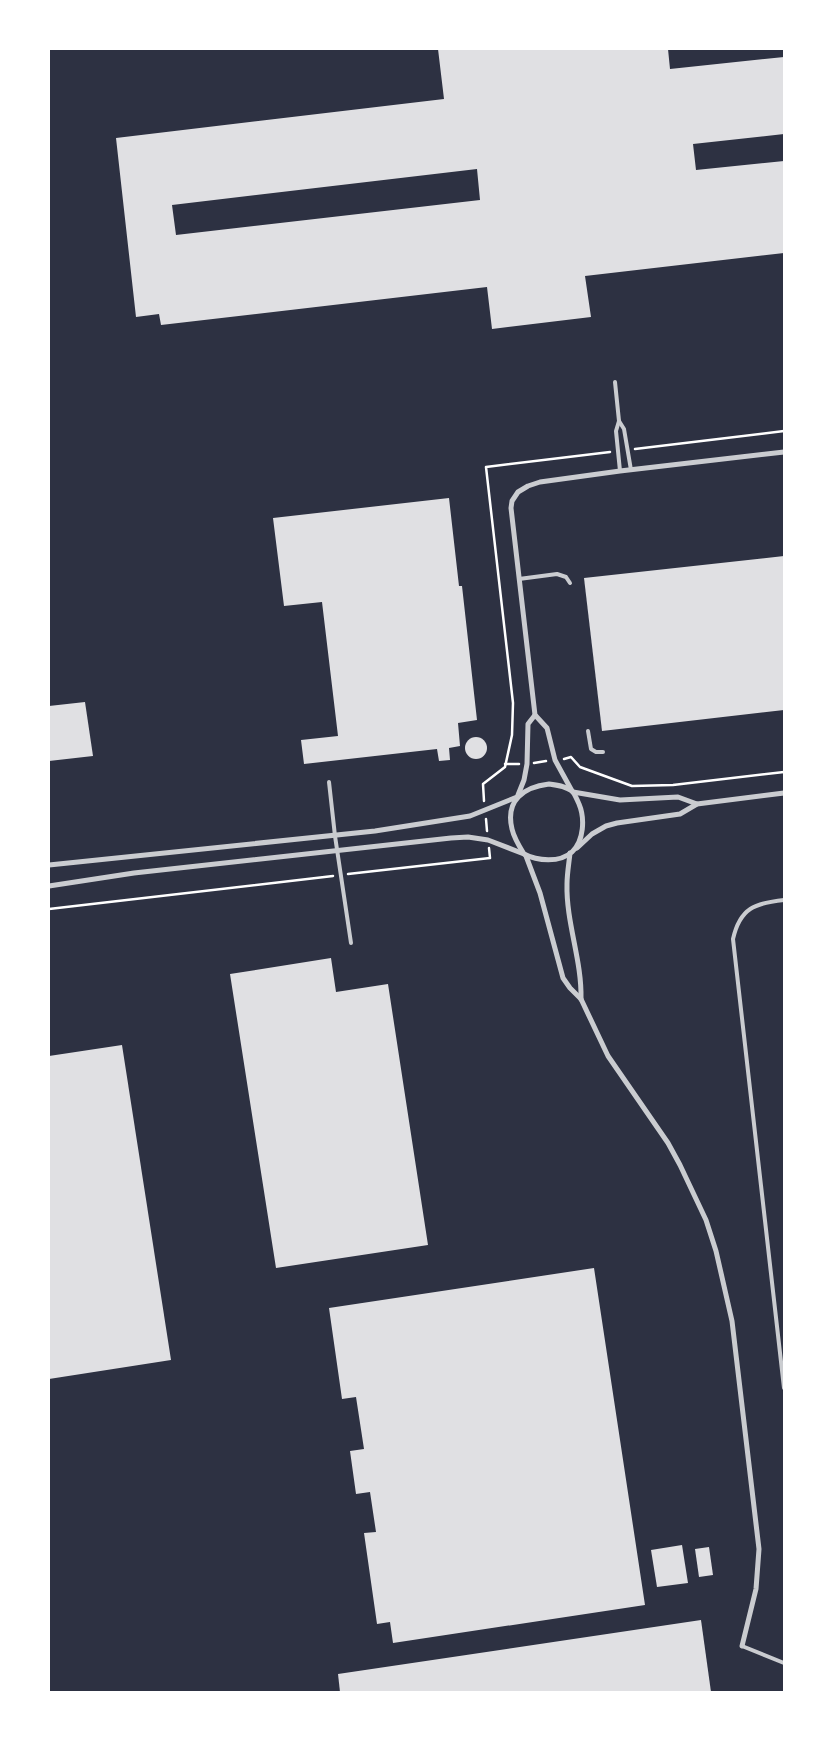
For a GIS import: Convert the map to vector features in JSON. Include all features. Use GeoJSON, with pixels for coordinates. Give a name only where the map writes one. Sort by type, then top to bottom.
{"type":"FeatureCollection","features":[{"type":"Feature","properties":{"kind":"street"},"geometry":{"type":"LineString","coordinates":[[580,999],[581,985],[568,906],[567,885],[572,852],[580,838],[583,820],[582,811],[555,760],[547,728],[535,715],[511,508],[512,501],[518,492],[540,482],[784,452]]}},
{"type":"Feature","properties":{"kind":"street"},"geometry":{"type":"LineString","coordinates":[[535,715],[528,724],[527,764],[524,780],[512,810],[512,828],[540,893],[563,978],[580,999],[608,1056],[668,1143],[706,1220],[725,1286],[738,1365],[758,1549],[755,1595],[742,1646]]}},
{"type":"Feature","properties":{"kind":"street"},"geometry":{"type":"LineString","coordinates":[[49,865],[335,836],[450,820],[485,810],[518,796],[532,787],[549,784],[564,787],[573,792],[620,800],[678,797],[696,804]]}},
{"type":"Feature","properties":{"kind":"street"},"geometry":{"type":"LineString","coordinates":[[49,886],[134,873],[468,837],[488,840],[533,858],[548,859],[563,857],[572,852],[592,834],[606,826],[632,820],[680,814],[696,804],[784,793]]}},
{"type":"Feature","properties":{"kind":"lane"},"geometry":{"type":"LineString","coordinates":[[614,382],[619,421],[616,432],[620,471]]}},
{"type":"Feature","properties":{"kind":"lane"},"geometry":{"type":"LineString","coordinates":[[619,421],[624,429],[631,470]]}},
{"type":"Feature","properties":{"kind":"lane"},"geometry":{"type":"LineString","coordinates":[[519,579],[557,574],[566,578],[570,583]]}},
{"type":"Feature","properties":{"kind":"lane"},"geometry":{"type":"LineString","coordinates":[[588,731],[591,749],[596,752],[603,752]]}},
{"type":"Feature","properties":{"kind":"lane"},"geometry":{"type":"LineString","coordinates":[[329,782],[350,943]]}},
{"type":"Feature","properties":{"kind":"lane"},"geometry":{"type":"LineString","coordinates":[[784,900],[762,902],[750,909],[741,917],[733,939],[784,1388]]}},
{"type":"Feature","properties":{"kind":"lane"},"geometry":{"type":"LineString","coordinates":[[742,1646],[784,1663]]}},
{"type":"Feature","properties":{"kind":"path"},"geometry":{"type":"LineString","coordinates":[[627,450],[784,431]]}},
{"type":"Feature","properties":{"kind":"path"},"geometry":{"type":"LineString","coordinates":[[49,909],[490,858],[482,784],[505,767],[512,735],[513,703],[486,467],[618,451]]}},
{"type":"Feature","properties":{"kind":"path"},"geometry":{"type":"LineString","coordinates":[[505,764],[527,764],[571,757],[580,767],[632,786],[673,785],[784,772]]}},
{"type":"Feature","properties":{"kind":"building"},"geometry":{"type":"Polygon","coordinates":[[[438,49],[668,49],[670,69],[784,57],[784,134],[693,144],[696,170],[784,161],[784,253],[585,276],[591,317],[492,329],[487,287],[161,325],[159,314],[136,317],[116,138],[444,99],[438,49]],[[477,169],[172,205],[176,235],[480,200],[477,169]]]}},
{"type":"Feature","properties":{"kind":"building"},"geometry":{"type":"Polygon","coordinates":[[[449,498],[459,586],[462,586],[477,720],[458,723],[460,746],[449,748],[450,760],[439,761],[437,749],[304,764],[301,740],[338,736],[322,602],[284,606],[273,518],[449,498]]]}},
{"type":"Feature","properties":{"kind":"building"},"geometry":{"type":"Polygon","coordinates":[[[784,556],[784,710],[602,731],[584,578],[784,556]]]}},
{"type":"Feature","properties":{"kind":"building"},"geometry":{"type":"Polygon","coordinates":[[[85,702],[93,756],[49,761],[49,706],[85,702]]]}},
{"type":"Feature","properties":{"kind":"building"},"geometry":{"type":"Polygon","coordinates":[[[476,737],[486,744],[487,748],[480,758],[476,759],[466,752],[465,748],[472,738],[476,737]]]}},
{"type":"Feature","properties":{"kind":"building"},"geometry":{"type":"Polygon","coordinates":[[[331,958],[336,992],[388,984],[428,1245],[276,1268],[230,974],[331,958]]]}},
{"type":"Feature","properties":{"kind":"building"},"geometry":{"type":"Polygon","coordinates":[[[122,1045],[171,1360],[49,1379],[49,1056],[122,1045]]]}},
{"type":"Feature","properties":{"kind":"building"},"geometry":{"type":"Polygon","coordinates":[[[594,1268],[645,1605],[393,1643],[390,1622],[377,1624],[364,1533],[376,1532],[370,1492],[356,1494],[350,1451],[364,1449],[356,1397],[342,1399],[329,1308],[594,1268]]]}},
{"type":"Feature","properties":{"kind":"building"},"geometry":{"type":"Polygon","coordinates":[[[682,1545],[688,1583],[657,1587],[651,1550],[682,1545]]]}},
{"type":"Feature","properties":{"kind":"building"},"geometry":{"type":"Polygon","coordinates":[[[709,1547],[713,1575],[699,1577],[695,1549],[709,1547]]]}},
{"type":"Feature","properties":{"kind":"building"},"geometry":{"type":"Polygon","coordinates":[[[701,1620],[711,1692],[340,1692],[338,1674],[701,1620]]]}}]}
